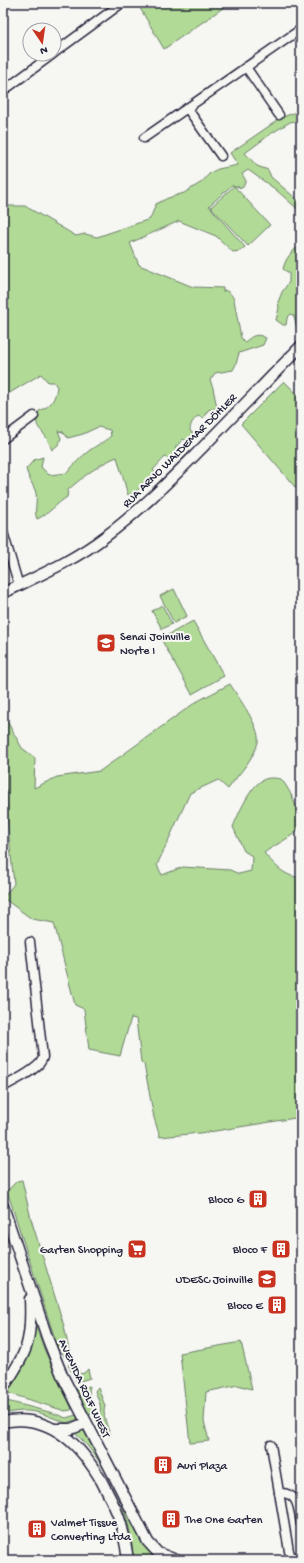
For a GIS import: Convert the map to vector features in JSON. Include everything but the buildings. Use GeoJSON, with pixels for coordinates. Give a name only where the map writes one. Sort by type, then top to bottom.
{"type":"FeatureCollection","features":[{"type":"Feature","properties":{"kind":"main road","name":"RUA ARNO WALDEMAR DÖHLER"},"geometry":{"type":"LineString","coordinates":[[3,593],[80,554],[126,520],[163,487],[301,346]]}},
{"type":"Feature","properties":{"kind":"main road","name":"AVENIDA ROLF WIEST"},"geometry":{"type":"LineString","coordinates":[[3,1206],[48,1340],[62,1375],[148,1542],[158,1553],[176,1560]]}},
{"type":"Feature","properties":{"kind":"main road"},"geometry":{"type":"LineString","coordinates":[[3,1388],[21,1362],[28,1342],[31,1320],[30,1287]]}},
{"type":"Feature","properties":{"kind":"main road"},"geometry":{"type":"LineString","coordinates":[[3,1422],[11,1420],[31,1421],[55,1429],[71,1429],[86,1423]]}},
{"type":"Feature","properties":{"kind":"main road"},"geometry":{"type":"LineString","coordinates":[[55,1429],[73,1443],[94,1469],[109,1494],[119,1517],[128,1560]]}},
{"type":"Feature","properties":{"kind":"main road"},"geometry":{"type":"LineString","coordinates":[[124,1560],[126,1548]]}},
{"type":"Feature","properties":{"kind":"street"},"geometry":{"type":"LineString","coordinates":[[62,48],[122,3]]}},
{"type":"Feature","properties":{"kind":"street"},"geometry":{"type":"LineString","coordinates":[[144,138],[301,29]]}},
{"type":"Feature","properties":{"kind":"street"},"geometry":{"type":"LineString","coordinates":[[3,91],[43,62]]}},
{"type":"Feature","properties":{"kind":"street"},"geometry":{"type":"LineString","coordinates":[[246,67],[279,114]]}},
{"type":"Feature","properties":{"kind":"street"},"geometry":{"type":"LineString","coordinates":[[187,108],[220,156]]}},
{"type":"Feature","properties":{"kind":"street"},"geometry":{"type":"LineString","coordinates":[[3,439],[34,416]]}},
{"type":"Feature","properties":{"kind":"street"},"geometry":{"type":"LineString","coordinates":[[3,532],[19,586]]}},
{"type":"Feature","properties":{"kind":"street"},"geometry":{"type":"LineString","coordinates":[[3,1087],[36,1068],[42,1061],[43,1057],[30,942]]}},
{"type":"Feature","properties":{"kind":"street"},"geometry":{"type":"LineString","coordinates":[[271,1445],[289,1551],[292,1560]]}},
{"type":"Feature","properties":{"kind":"street"},"geometry":{"type":"LineString","coordinates":[[279,1493],[291,1494],[294,1498],[301,1524]]}},
{"type":"Feature","properties":{"kind":"street"},"geometry":{"type":"LineString","coordinates":[[297,1560],[301,1554]]}},
{"type":"Feature","properties":{"kind":"green space"},"geometry":{"type":"Polygon","coordinates":[[[137,3],[230,3],[164,49],[137,3]]]}},
{"type":"Feature","properties":{"kind":"green space"},"geometry":{"type":"Polygon","coordinates":[[[301,104],[301,128],[296,121],[290,122],[245,153],[257,166],[268,170],[271,177],[301,203],[301,212],[275,189],[248,170],[242,174],[246,181],[242,188],[232,185],[209,206],[245,247],[240,251],[233,252],[216,236],[179,221],[130,243],[139,265],[193,287],[223,288],[223,292],[224,290],[232,295],[234,300],[241,338],[245,342],[253,336],[258,335],[266,338],[263,345],[239,353],[233,370],[215,373],[210,380],[217,408],[208,410],[203,418],[198,416],[195,419],[191,424],[190,429],[193,433],[187,441],[183,439],[175,448],[177,451],[169,459],[165,457],[153,470],[155,472],[137,491],[128,495],[117,457],[111,459],[85,476],[68,490],[67,497],[37,519],[36,494],[26,469],[34,460],[43,457],[41,467],[49,475],[67,473],[87,453],[111,436],[110,430],[98,427],[83,434],[68,438],[63,432],[58,431],[61,438],[59,444],[52,450],[47,439],[38,426],[37,421],[39,411],[47,407],[54,399],[57,387],[54,382],[48,382],[41,374],[3,397],[3,206],[25,206],[76,236],[85,234],[97,237],[150,219],[156,204],[184,193],[202,182],[210,173],[218,169],[238,165],[230,153],[275,122],[277,119],[294,113],[301,104]]]}},
{"type":"Feature","properties":{"kind":"green space"},"geometry":{"type":"Polygon","coordinates":[[[234,186],[270,225],[248,246],[211,207],[234,186]]]}},
{"type":"Feature","properties":{"kind":"green space"},"geometry":{"type":"Polygon","coordinates":[[[301,246],[301,329],[297,329],[294,316],[291,314],[287,318],[286,325],[283,325],[276,320],[279,308],[278,302],[282,292],[289,282],[289,273],[283,269],[284,266],[292,252],[301,246]]]}},
{"type":"Feature","properties":{"kind":"green space"},"geometry":{"type":"Polygon","coordinates":[[[284,381],[301,398],[301,494],[241,424],[284,381]]]}},
{"type":"Feature","properties":{"kind":"green space"},"geometry":{"type":"Polygon","coordinates":[[[174,589],[187,616],[174,623],[160,596],[174,589]]]}},
{"type":"Feature","properties":{"kind":"green space"},"geometry":{"type":"Polygon","coordinates":[[[162,605],[172,624],[162,629],[152,611],[162,605]]]}},
{"type":"Feature","properties":{"kind":"green space"},"geometry":{"type":"Polygon","coordinates":[[[193,621],[224,676],[192,694],[161,639],[193,621]]]}},
{"type":"Feature","properties":{"kind":"green space"},"geometry":{"type":"Polygon","coordinates":[[[230,684],[253,721],[258,736],[256,748],[250,760],[228,789],[218,780],[190,793],[157,865],[162,875],[183,867],[230,870],[239,874],[251,871],[252,856],[244,851],[233,827],[238,815],[249,794],[258,783],[265,779],[281,779],[289,790],[297,812],[298,826],[296,832],[264,853],[280,870],[295,877],[301,877],[301,906],[298,911],[301,913],[301,1117],[209,1132],[160,1137],[154,1118],[144,1064],[141,1062],[136,1019],[131,1018],[120,1056],[89,1050],[84,1009],[75,1005],[54,923],[32,919],[3,898],[14,884],[7,817],[6,764],[3,758],[3,714],[22,748],[35,758],[34,788],[57,777],[100,771],[196,702],[230,684]]]}},
{"type":"Feature","properties":{"kind":"green space"},"geometry":{"type":"Polygon","coordinates":[[[22,1180],[31,1219],[64,1326],[69,1350],[65,1357],[57,1345],[7,1191],[17,1181],[22,1180]]]}},
{"type":"Feature","properties":{"kind":"green space"},"geometry":{"type":"Polygon","coordinates":[[[35,1324],[44,1349],[72,1409],[71,1410],[65,1411],[5,1392],[35,1324]]]}},
{"type":"Feature","properties":{"kind":"green space"},"geometry":{"type":"Polygon","coordinates":[[[241,1342],[252,1389],[238,1385],[206,1392],[204,1421],[209,1441],[190,1443],[180,1353],[241,1342]]]}},
{"type":"Feature","properties":{"kind":"green space"},"geometry":{"type":"Polygon","coordinates":[[[74,1359],[80,1374],[84,1373],[88,1369],[90,1378],[77,1382],[68,1365],[74,1359]]]}},
{"type":"Feature","properties":{"kind":"green space"},"geometry":{"type":"Polygon","coordinates":[[[90,1386],[89,1392],[93,1410],[91,1414],[86,1416],[72,1389],[80,1389],[90,1386]]]}},
{"type":"Feature","properties":{"kind":"green space"},"geometry":{"type":"Polygon","coordinates":[[[98,1387],[105,1406],[105,1416],[111,1435],[109,1437],[97,1419],[100,1408],[95,1391],[98,1387]]]}},
{"type":"Feature","properties":{"kind":"green space"},"geometry":{"type":"Polygon","coordinates":[[[3,1400],[53,1413],[66,1418],[76,1415],[78,1419],[66,1423],[43,1414],[29,1411],[3,1414],[3,1400]]]}},
{"type":"Feature","properties":{"kind":"green space"},"geometry":{"type":"Polygon","coordinates":[[[82,1427],[145,1545],[162,1560],[133,1560],[128,1525],[112,1484],[106,1472],[90,1449],[72,1431],[82,1427]]]}},
{"type":"Feature","properties":{"kind":"place","name":"Senai Joinville Norte I"},"geometry":{"type":"Point","coordinates":[106,643]}},
{"type":"Feature","properties":{"kind":"place","name":"Bloco G"},"geometry":{"type":"Point","coordinates":[258,1199]}},
{"type":"Feature","properties":{"kind":"place","name":"Garten Shopping"},"geometry":{"type":"Point","coordinates":[137,1249]}},
{"type":"Feature","properties":{"kind":"place","name":"Bloco F"},"geometry":{"type":"Point","coordinates":[281,1249]}},
{"type":"Feature","properties":{"kind":"place","name":"UDESC Joinville"},"geometry":{"type":"Point","coordinates":[267,1279]}},
{"type":"Feature","properties":{"kind":"place","name":"Bloco E"},"geometry":{"type":"Point","coordinates":[277,1305]}},
{"type":"Feature","properties":{"kind":"place","name":"Auri Plaza"},"geometry":{"type":"Point","coordinates":[163,1465]}},
{"type":"Feature","properties":{"kind":"place","name":"The One Garten"},"geometry":{"type":"Point","coordinates":[171,1519]}},
{"type":"Feature","properties":{"kind":"place","name":"Valmet Tissue Converting Ltda"},"geometry":{"type":"Point","coordinates":[37,1529]}}]}
